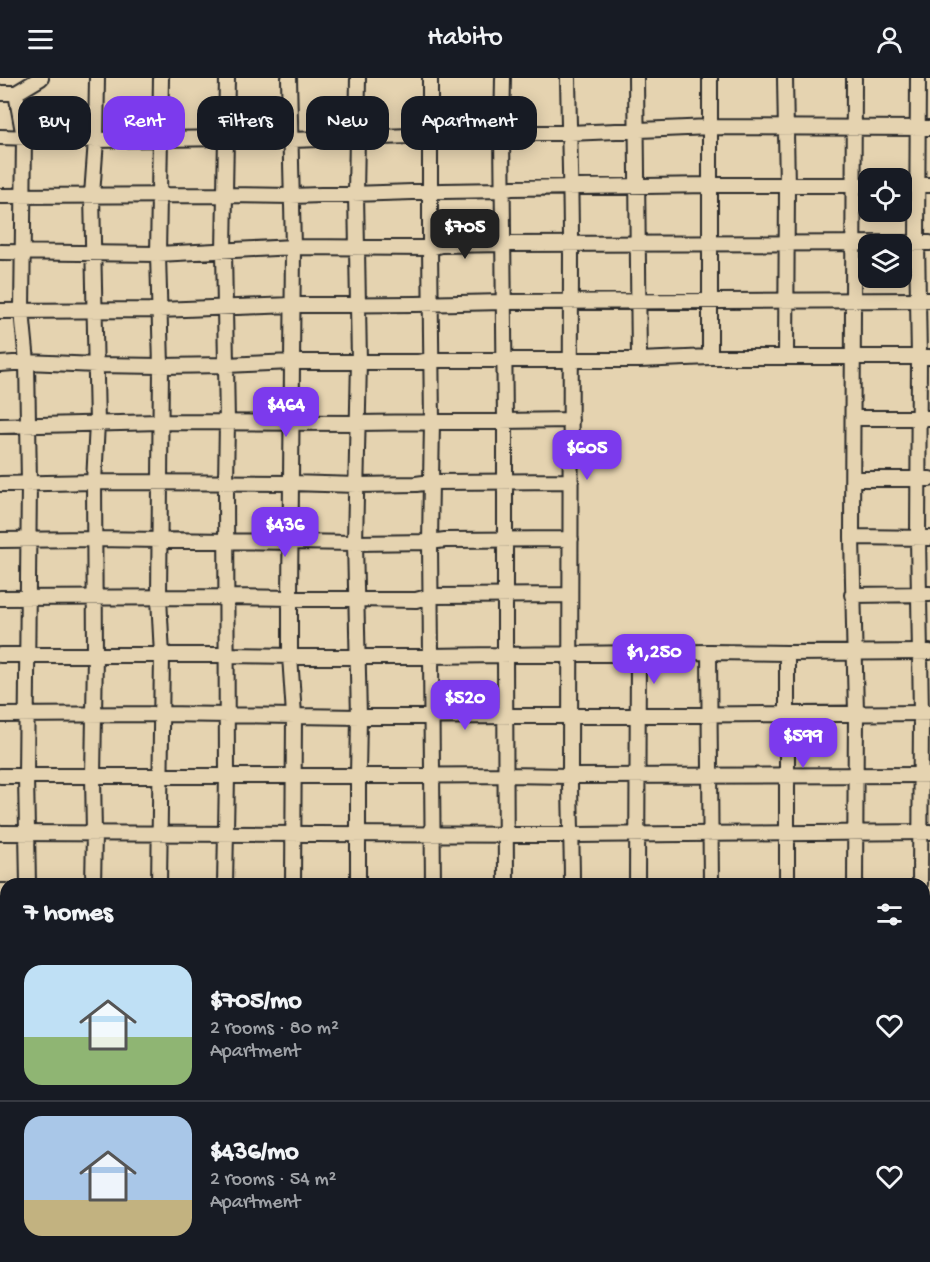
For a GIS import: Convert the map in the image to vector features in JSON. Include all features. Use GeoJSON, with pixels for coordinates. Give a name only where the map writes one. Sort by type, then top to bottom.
{"type":"FeatureCollection","features":[{"type":"Feature","properties":{"kind":"street"},"geometry":{"type":"LineString","coordinates":[[0,93],[16,93],[41,78]]}},
{"type":"Feature","properties":{"kind":"street"},"geometry":{"type":"LineString","coordinates":[[93,878],[94,482],[97,423],[92,195],[97,78]]}},
{"type":"Feature","properties":{"kind":"street"},"geometry":{"type":"LineString","coordinates":[[161,78],[161,96]]}},
{"type":"Feature","properties":{"kind":"street"},"geometry":{"type":"LineString","coordinates":[[227,78],[227,96]]}},
{"type":"Feature","properties":{"kind":"street"},"geometry":{"type":"LineString","coordinates":[[289,78],[290,96]]}},
{"type":"Feature","properties":{"kind":"street"},"geometry":{"type":"LineString","coordinates":[[358,78],[358,96]]}},
{"type":"Feature","properties":{"kind":"street"},"geometry":{"type":"LineString","coordinates":[[430,78],[430,96]]}},
{"type":"Feature","properties":{"kind":"street"},"geometry":{"type":"LineString","coordinates":[[503,78],[503,96]]}},
{"type":"Feature","properties":{"kind":"street"},"geometry":{"type":"LineString","coordinates":[[568,78],[571,244],[570,776],[573,878]]}},
{"type":"Feature","properties":{"kind":"street"},"geometry":{"type":"LineString","coordinates":[[636,78],[639,360]]}},
{"type":"Feature","properties":{"kind":"street"},"geometry":{"type":"LineString","coordinates":[[710,78],[710,357]]}},
{"type":"Feature","properties":{"kind":"street"},"geometry":{"type":"LineString","coordinates":[[785,78],[786,357]]}},
{"type":"Feature","properties":{"kind":"street"},"geometry":{"type":"LineString","coordinates":[[854,78],[852,595],[856,713],[855,878]]}},
{"type":"Feature","properties":{"kind":"street"},"geometry":{"type":"LineString","coordinates":[[918,78],[923,128],[926,713],[926,832],[921,878]]}},
{"type":"Feature","properties":{"kind":"street"},"geometry":{"type":"LineString","coordinates":[[16,93],[18,104]]}},
{"type":"Feature","properties":{"kind":"street"},"geometry":{"type":"LineString","coordinates":[[537,133],[710,127],[923,128]]}},
{"type":"Feature","properties":{"kind":"street"},"geometry":{"type":"LineString","coordinates":[[0,137],[18,137]]}},
{"type":"Feature","properties":{"kind":"street"},"geometry":{"type":"LineString","coordinates":[[91,140],[103,140]]}},
{"type":"Feature","properties":{"kind":"street"},"geometry":{"type":"LineString","coordinates":[[24,150],[22,311],[27,362],[29,483],[27,878]]}},
{"type":"Feature","properties":{"kind":"street"},"geometry":{"type":"LineString","coordinates":[[159,878],[162,655],[159,598],[160,150]]}},
{"type":"Feature","properties":{"kind":"street"},"geometry":{"type":"LineString","coordinates":[[225,878],[227,150]]}},
{"type":"Feature","properties":{"kind":"street"},"geometry":{"type":"LineString","coordinates":[[291,150],[290,656],[294,715],[293,878]]}},
{"type":"Feature","properties":{"kind":"street"},"geometry":{"type":"LineString","coordinates":[[357,150],[358,423],[355,543],[359,717],[358,878]]}},
{"type":"Feature","properties":{"kind":"street"},"geometry":{"type":"LineString","coordinates":[[430,150],[432,422],[430,542],[433,878]]}},
{"type":"Feature","properties":{"kind":"street"},"geometry":{"type":"LineString","coordinates":[[502,150],[506,878]]}},
{"type":"Feature","properties":{"kind":"street"},"geometry":{"type":"LineString","coordinates":[[0,196],[291,196],[512,188],[858,185]]}},
{"type":"Feature","properties":{"kind":"street"},"geometry":{"type":"LineString","coordinates":[[0,252],[158,254],[292,247],[430,248],[441,245],[504,244],[923,243]]}},
{"type":"Feature","properties":{"kind":"street"},"geometry":{"type":"LineString","coordinates":[[0,311],[159,310],[292,305],[503,302],[924,301]]}},
{"type":"Feature","properties":{"kind":"street"},"geometry":{"type":"LineString","coordinates":[[0,364],[27,362],[161,366],[432,360],[924,357]]}},
{"type":"Feature","properties":{"kind":"street"},"geometry":{"type":"LineString","coordinates":[[853,418],[924,418]]}},
{"type":"Feature","properties":{"kind":"street"},"geometry":{"type":"LineString","coordinates":[[0,426],[160,422],[358,423],[571,420]]}},
{"type":"Feature","properties":{"kind":"street"},"geometry":{"type":"LineString","coordinates":[[853,479],[924,479]]}},
{"type":"Feature","properties":{"kind":"street"},"geometry":{"type":"LineString","coordinates":[[0,484],[94,482],[357,485],[571,481]]}},
{"type":"Feature","properties":{"kind":"street"},"geometry":{"type":"LineString","coordinates":[[852,537],[924,538]]}},
{"type":"Feature","properties":{"kind":"street"},"geometry":{"type":"LineString","coordinates":[[0,540],[355,543],[571,539]]}},
{"type":"Feature","properties":{"kind":"street"},"geometry":{"type":"LineString","coordinates":[[852,595],[924,594]]}},
{"type":"Feature","properties":{"kind":"street"},"geometry":{"type":"LineString","coordinates":[[0,598],[226,597],[416,600],[431,596],[570,596]]}},
{"type":"Feature","properties":{"kind":"street"},"geometry":{"type":"LineString","coordinates":[[0,655],[358,657],[709,652],[787,654],[925,652]]}},
{"type":"Feature","properties":{"kind":"street"},"geometry":{"type":"LineString","coordinates":[[709,652],[711,878]]}},
{"type":"Feature","properties":{"kind":"street"},"geometry":{"type":"LineString","coordinates":[[637,878],[638,654]]}},
{"type":"Feature","properties":{"kind":"street"},"geometry":{"type":"LineString","coordinates":[[787,654],[787,878]]}},
{"type":"Feature","properties":{"kind":"street"},"geometry":{"type":"LineString","coordinates":[[0,715],[161,714],[359,717],[926,713]]}},
{"type":"Feature","properties":{"kind":"street"},"geometry":{"type":"LineString","coordinates":[[0,776],[926,775]]}},
{"type":"Feature","properties":{"kind":"street"},"geometry":{"type":"LineString","coordinates":[[0,833],[572,835],[926,832]]}}]}
